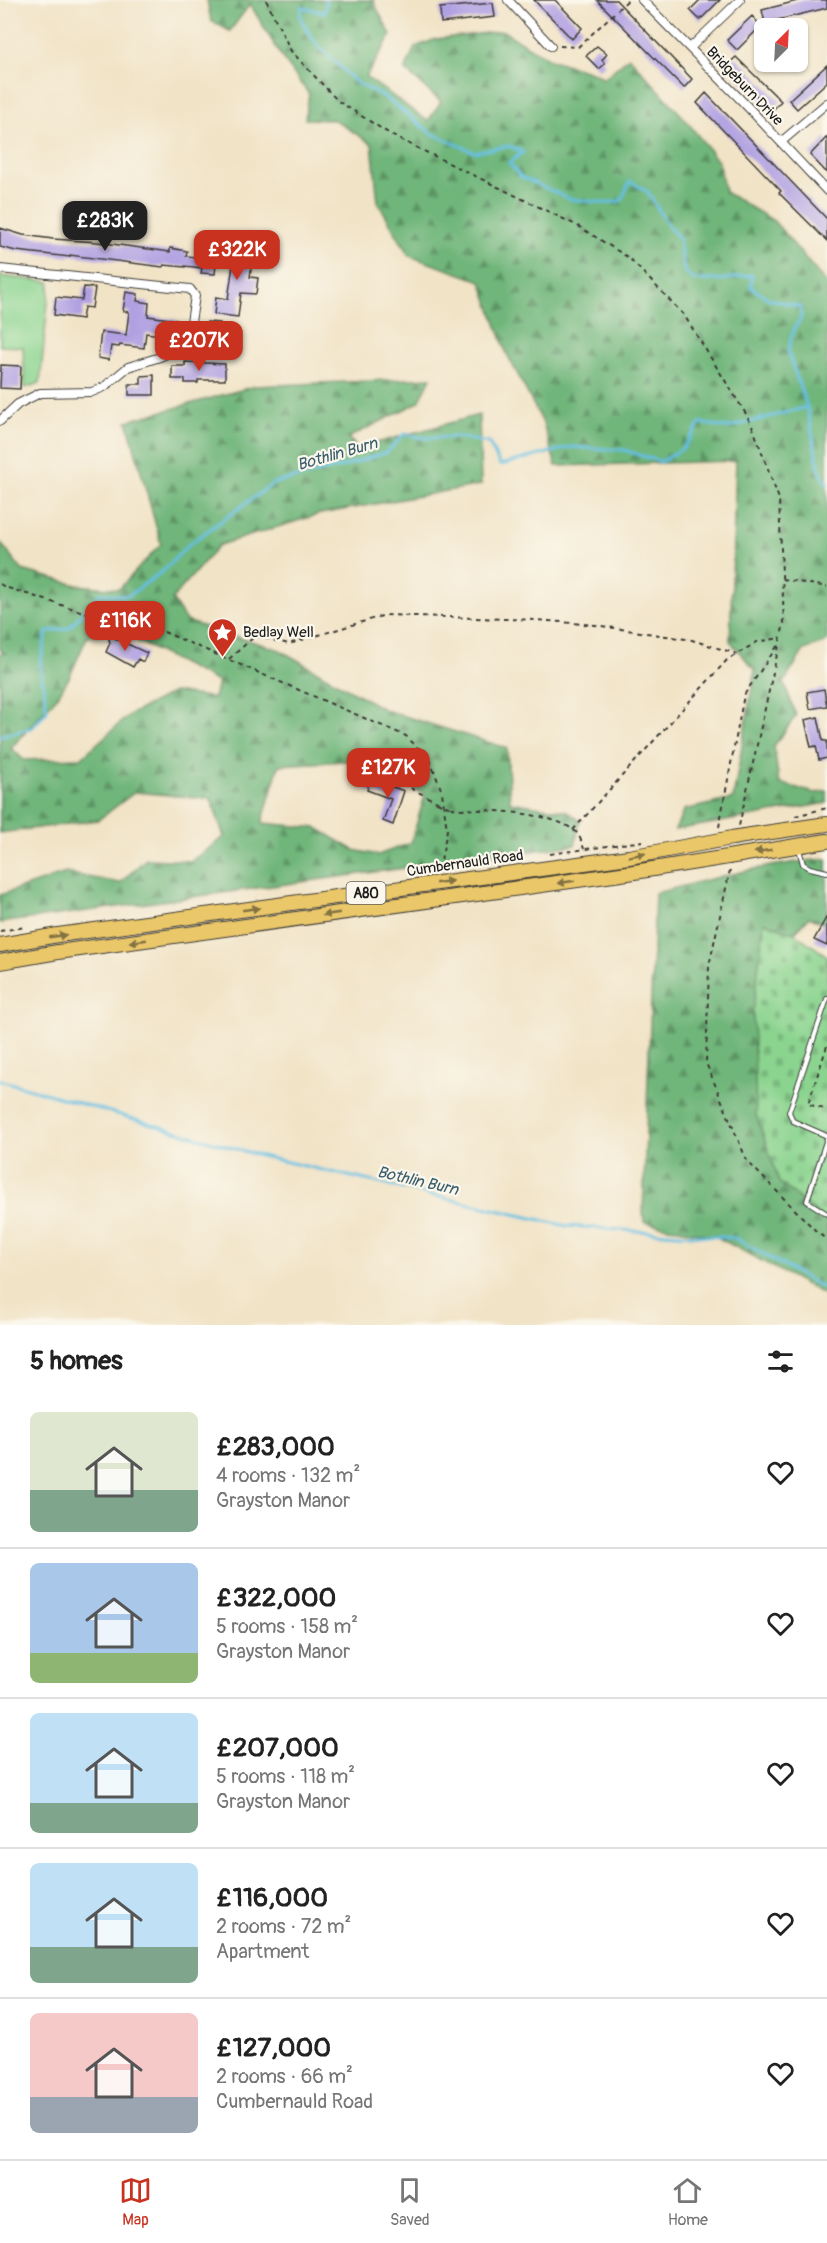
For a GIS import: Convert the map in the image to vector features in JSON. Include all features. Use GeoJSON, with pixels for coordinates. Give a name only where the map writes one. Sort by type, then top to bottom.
{"type":"FeatureCollection","features":[{"type":"Feature","properties":{"kind":"main road","name":"Cumbernauld Road"},"geometry":{"type":"LineString","coordinates":[[0,945],[58,935],[586,863],[827,824]]}},
{"type":"Feature","properties":{"kind":"main road","name":"A80"},"geometry":{"type":"LineString","coordinates":[[0,962],[57,952],[628,873],[827,841]]}},
{"type":"Feature","properties":{"kind":"street"},"geometry":{"type":"LineString","coordinates":[[508,0],[551,46]]}},
{"type":"Feature","properties":{"kind":"street","name":"Bridgeburn Drive"},"geometry":{"type":"LineString","coordinates":[[642,0],[827,191]]}},
{"type":"Feature","properties":{"kind":"street"},"geometry":{"type":"LineString","coordinates":[[690,48],[740,0]]}},
{"type":"Feature","properties":{"kind":"street"},"geometry":{"type":"LineString","coordinates":[[781,142],[827,103]]}},
{"type":"Feature","properties":{"kind":"street"},"geometry":{"type":"LineString","coordinates":[[0,269],[190,290],[195,296],[190,329],[179,348],[160,357],[128,367],[104,387],[92,392],[40,393],[18,404],[0,421]]}},
{"type":"Feature","properties":{"kind":"lane"},"geometry":{"type":"LineString","coordinates":[[797,846],[803,864],[827,872]]}},
{"type":"Feature","properties":{"kind":"lane"},"geometry":{"type":"LineString","coordinates":[[827,999],[789,1112],[793,1121],[827,1137],[807,1201],[827,1214]]}},
{"type":"Feature","properties":{"kind":"path"},"geometry":{"type":"LineString","coordinates":[[266,0],[291,51],[338,101],[393,136],[578,226],[630,258],[684,315],[753,428]]}},
{"type":"Feature","properties":{"kind":"path"},"geometry":{"type":"LineString","coordinates":[[551,46],[578,48],[628,0]]}},
{"type":"Feature","properties":{"kind":"path"},"geometry":{"type":"LineString","coordinates":[[782,579],[827,587]]}},
{"type":"Feature","properties":{"kind":"path"},"geometry":{"type":"LineString","coordinates":[[0,584],[80,611],[164,632],[406,736],[430,760],[442,792],[447,830],[439,871]]}},
{"type":"Feature","properties":{"kind":"path"},"geometry":{"type":"LineString","coordinates":[[228,660],[255,636],[289,644],[385,615],[537,620],[595,625],[692,640],[736,654]]}},
{"type":"Feature","properties":{"kind":"path"},"geometry":{"type":"LineString","coordinates":[[573,830],[727,660],[757,642],[781,638]]}},
{"type":"Feature","properties":{"kind":"path"},"geometry":{"type":"LineString","coordinates":[[719,830],[744,695],[780,642]]}},
{"type":"Feature","properties":{"kind":"path"},"geometry":{"type":"LineString","coordinates":[[351,769],[401,783],[451,808],[537,816],[562,823],[578,833],[586,863]]}},
{"type":"Feature","properties":{"kind":"path"},"geometry":{"type":"LineString","coordinates":[[827,1046],[808,1104],[827,1110]]}},
{"type":"Feature","properties":{"kind":"green space"},"geometry":{"type":"Polygon","coordinates":[[[207,0],[375,0],[373,1],[391,35],[366,77],[428,121],[441,102],[405,70],[415,47],[436,39],[503,31],[549,59],[598,74],[603,79],[629,57],[685,119],[718,161],[725,192],[774,221],[827,284],[827,642],[804,650],[784,682],[796,716],[774,746],[779,783],[815,793],[827,791],[827,803],[675,830],[684,810],[733,799],[755,670],[730,641],[736,461],[556,466],[543,423],[506,352],[481,281],[409,256],[378,202],[372,144],[335,120],[305,119],[309,94],[281,56],[250,4],[230,31],[211,21],[207,0]]]}},
{"type":"Feature","properties":{"kind":"green space"},"geometry":{"type":"Polygon","coordinates":[[[0,276],[50,282],[40,383],[25,388],[23,347],[0,346],[0,276]]]}},
{"type":"Feature","properties":{"kind":"green space"},"geometry":{"type":"Polygon","coordinates":[[[431,378],[419,402],[348,438],[358,448],[479,415],[481,485],[320,514],[219,545],[172,599],[186,621],[280,650],[385,710],[507,748],[510,802],[567,811],[580,821],[575,845],[0,923],[0,895],[66,873],[120,883],[146,859],[191,861],[224,837],[211,799],[135,792],[98,820],[0,833],[0,654],[5,653],[0,650],[0,542],[22,570],[77,585],[119,589],[161,544],[127,421],[255,386],[431,378]],[[118,631],[87,637],[69,678],[57,697],[11,748],[24,760],[81,758],[129,715],[174,692],[214,698],[218,682],[118,631]],[[362,760],[279,765],[262,823],[317,828],[354,850],[378,855],[411,843],[425,795],[362,760]]]}},
{"type":"Feature","properties":{"kind":"green space"},"geometry":{"type":"Polygon","coordinates":[[[827,859],[827,925],[809,917],[794,933],[764,923],[779,1182],[827,1221],[827,1296],[717,1237],[644,1222],[643,1212],[655,893],[762,868],[827,859]]]}},
{"type":"Feature","properties":{"kind":"green space"},"geometry":{"type":"Polygon","coordinates":[[[764,922],[794,933],[827,956],[827,1221],[779,1182],[756,1114],[753,1011],[764,922]]]}},
{"type":"Feature","properties":{"kind":"building"},"geometry":{"type":"Polygon","coordinates":[[[534,0],[555,0],[582,28],[572,39],[534,0]]]}},
{"type":"Feature","properties":{"kind":"building"},"geometry":{"type":"Polygon","coordinates":[[[597,0],[616,0],[692,79],[684,88],[597,0]]]}},
{"type":"Feature","properties":{"kind":"building"},"geometry":{"type":"Polygon","coordinates":[[[700,0],[720,0],[700,20],[690,10],[700,0]]]}},
{"type":"Feature","properties":{"kind":"building"},"geometry":{"type":"Polygon","coordinates":[[[801,0],[827,0],[827,8],[786,18],[764,18],[762,10],[801,0]]]}},
{"type":"Feature","properties":{"kind":"building"},"geometry":{"type":"Polygon","coordinates":[[[493,3],[495,17],[441,23],[440,8],[493,3]]]}},
{"type":"Feature","properties":{"kind":"building"},"geometry":{"type":"Polygon","coordinates":[[[752,16],[754,18],[754,33],[737,50],[727,40],[752,16]]]}},
{"type":"Feature","properties":{"kind":"building"},"geometry":{"type":"Polygon","coordinates":[[[597,46],[607,54],[602,60],[605,64],[599,69],[586,56],[597,46]]]}},
{"type":"Feature","properties":{"kind":"building"},"geometry":{"type":"Polygon","coordinates":[[[736,57],[781,101],[772,111],[726,66],[736,57]]]}},
{"type":"Feature","properties":{"kind":"building"},"geometry":{"type":"Polygon","coordinates":[[[827,65],[827,82],[797,109],[789,100],[827,65]]]}},
{"type":"Feature","properties":{"kind":"building"},"geometry":{"type":"Polygon","coordinates":[[[706,93],[827,219],[827,241],[779,193],[781,191],[697,103],[706,93]]]}},
{"type":"Feature","properties":{"kind":"building"},"geometry":{"type":"Polygon","coordinates":[[[827,137],[827,173],[810,155],[827,137]]]}},
{"type":"Feature","properties":{"kind":"building"},"geometry":{"type":"Polygon","coordinates":[[[0,228],[23,235],[53,239],[97,242],[170,252],[170,248],[187,251],[186,256],[203,258],[204,253],[217,255],[215,274],[201,273],[202,268],[185,266],[164,265],[163,267],[70,255],[70,257],[16,251],[0,247],[0,228]]]}},
{"type":"Feature","properties":{"kind":"building"},"geometry":{"type":"Polygon","coordinates":[[[223,245],[254,249],[250,277],[258,278],[256,294],[241,293],[238,317],[214,314],[216,297],[228,299],[234,258],[222,256],[223,245]]]}},
{"type":"Feature","properties":{"kind":"building"},"geometry":{"type":"Polygon","coordinates":[[[84,287],[95,288],[92,308],[84,307],[82,319],[54,315],[56,297],[82,300],[84,287]]]}},
{"type":"Feature","properties":{"kind":"building"},"geometry":{"type":"Polygon","coordinates":[[[126,292],[138,294],[137,301],[149,303],[148,316],[177,320],[175,337],[146,333],[144,348],[111,346],[109,360],[98,358],[101,332],[126,335],[129,312],[123,311],[126,292]]]}},
{"type":"Feature","properties":{"kind":"building"},"geometry":{"type":"Polygon","coordinates":[[[207,322],[220,323],[217,345],[204,343],[207,322]]]}},
{"type":"Feature","properties":{"kind":"building"},"geometry":{"type":"Polygon","coordinates":[[[185,362],[225,364],[225,380],[198,380],[198,383],[185,383],[185,379],[172,379],[172,366],[185,366],[185,362]]]}},
{"type":"Feature","properties":{"kind":"building"},"geometry":{"type":"Polygon","coordinates":[[[1,365],[21,366],[20,389],[0,388],[1,365]]]}},
{"type":"Feature","properties":{"kind":"building"},"geometry":{"type":"Polygon","coordinates":[[[154,375],[154,395],[129,395],[129,384],[141,384],[141,376],[154,375]]]}},
{"type":"Feature","properties":{"kind":"building"},"geometry":{"type":"Polygon","coordinates":[[[108,635],[147,653],[143,662],[138,659],[133,667],[106,652],[110,643],[108,635]]]}},
{"type":"Feature","properties":{"kind":"building"},"geometry":{"type":"Polygon","coordinates":[[[824,689],[827,706],[810,709],[807,692],[824,689]]]}},
{"type":"Feature","properties":{"kind":"building"},"geometry":{"type":"Polygon","coordinates":[[[818,717],[823,741],[827,741],[827,758],[819,760],[816,746],[811,747],[805,720],[818,717]]]}},
{"type":"Feature","properties":{"kind":"building"},"geometry":{"type":"Polygon","coordinates":[[[370,779],[404,791],[393,825],[383,821],[391,799],[367,790],[370,779]]]}},
{"type":"Feature","properties":{"kind":"building"},"geometry":{"type":"Polygon","coordinates":[[[827,916],[827,946],[814,940],[827,916]]]}},
{"type":"Feature","properties":{"kind":"waterway","name":"Bothlin Burn"},"geometry":{"type":"LineString","coordinates":[[326,0],[325,13],[302,7],[300,18],[316,44],[357,83],[386,98],[431,133],[474,152],[509,146],[523,152],[509,163],[521,177],[570,199],[606,203],[621,201],[630,181],[648,192],[668,226],[679,238],[684,271],[694,280],[719,280],[752,275],[751,287],[769,299],[801,307],[801,318],[793,331],[788,352],[807,407],[819,469],[827,484]]}},
{"type":"Feature","properties":{"kind":"waterway","name":"Bothlin Burn"},"geometry":{"type":"LineString","coordinates":[[0,736],[32,728],[47,711],[40,664],[47,632],[69,628],[99,594],[128,596],[163,571],[188,545],[274,483],[345,466],[387,452],[404,434],[424,438],[459,437],[489,443],[500,465],[571,447],[624,450],[661,462],[683,448],[701,423],[727,428],[807,407]]}},
{"type":"Feature","properties":{"kind":"waterway","name":"Bothlin Burn"},"geometry":{"type":"LineString","coordinates":[[0,1080],[261,1156],[567,1226],[735,1238],[827,1290]]}},
{"type":"Feature","properties":{"kind":"place","name":"Bedlay Well"},"geometry":{"type":"Point","coordinates":[222,658]}}]}
